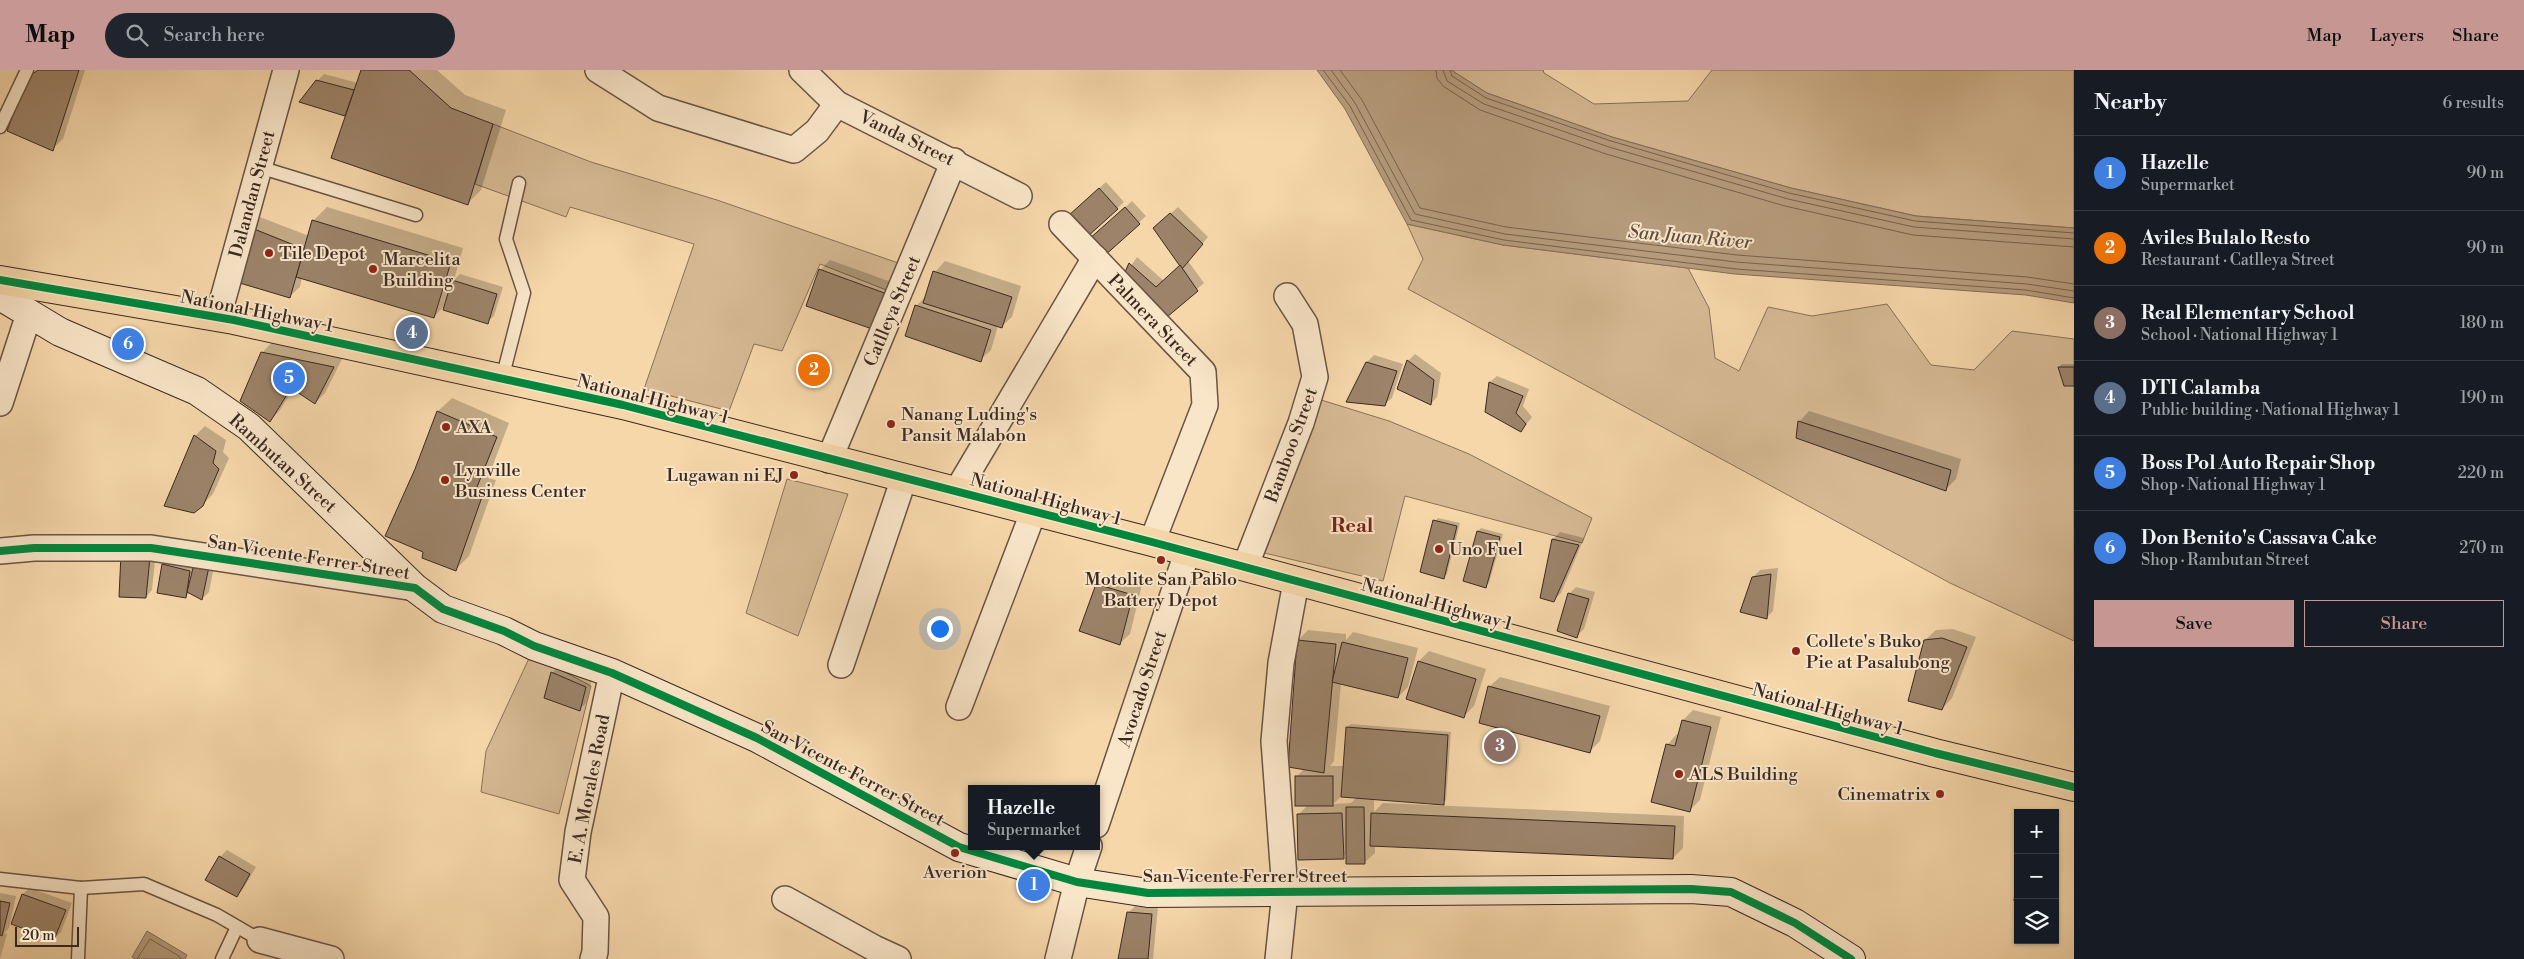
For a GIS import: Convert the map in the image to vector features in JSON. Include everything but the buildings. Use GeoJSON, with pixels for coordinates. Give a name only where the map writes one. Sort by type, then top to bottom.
{"type":"FeatureCollection","features":[{"type":"Feature","properties":{"kind":"highway","name":"National Highway 1"},"geometry":{"type":"LineString","coordinates":[[0,280],[218,317],[623,405],[829,460],[957,491],[1033,513],[1152,542],[1187,553],[1935,753],[2074,787]]}},
{"type":"Feature","properties":{"kind":"street","name":"Dalandan Street"},"geometry":{"type":"LineString","coordinates":[[218,317],[286,70]]}},
{"type":"Feature","properties":{"kind":"street"},"geometry":{"type":"LineString","coordinates":[[598,70],[658,108],[794,150],[817,131],[837,104]]}},
{"type":"Feature","properties":{"kind":"street","name":"Vanda Street"},"geometry":{"type":"LineString","coordinates":[[802,70],[837,104],[1019,196]]}},
{"type":"Feature","properties":{"kind":"street","name":"Catlleya Street"},"geometry":{"type":"LineString","coordinates":[[829,460],[954,162]]}},
{"type":"Feature","properties":{"kind":"street","name":"Palmera Street"},"geometry":{"type":"LineString","coordinates":[[1062,224],[1203,372],[1205,405],[1152,542]]}},
{"type":"Feature","properties":{"kind":"street"},"geometry":{"type":"LineString","coordinates":[[957,491],[1095,258]]}},
{"type":"Feature","properties":{"kind":"street","name":"Rambutan Street"},"geometry":{"type":"LineString","coordinates":[[0,296],[60,332],[197,390],[241,422],[415,588]]}},
{"type":"Feature","properties":{"kind":"street","name":"Bamboo Street"},"geometry":{"type":"LineString","coordinates":[[1245,568],[1301,423],[1315,377],[1305,324],[1286,296]]}},
{"type":"Feature","properties":{"kind":"street"},"geometry":{"type":"LineString","coordinates":[[0,403],[29,314]]}},
{"type":"Feature","properties":{"kind":"street"},"geometry":{"type":"LineString","coordinates":[[841,665],[904,478]]}},
{"type":"Feature","properties":{"kind":"street"},"geometry":{"type":"LineString","coordinates":[[959,707],[1033,513]]}},
{"type":"Feature","properties":{"kind":"street","name":"San Vicente Ferrer Street"},"geometry":{"type":"LineString","coordinates":[[0,551],[34,548],[151,548],[415,588],[444,609],[504,631],[534,646],[612,673],[757,738],[959,847],[968,850]]}},
{"type":"Feature","properties":{"kind":"street","name":"Avocado Street"},"geometry":{"type":"LineString","coordinates":[[1100,813],[1187,553]]}},
{"type":"Feature","properties":{"kind":"street"},"geometry":{"type":"LineString","coordinates":[[1278,959],[1285,892],[1274,741],[1281,663],[1296,582]]}},
{"type":"Feature","properties":{"kind":"street","name":"E. A. Morales Road"},"geometry":{"type":"LineString","coordinates":[[593,959],[596,917],[572,880],[578,832],[612,673]]}},
{"type":"Feature","properties":{"kind":"street","name":"San Vicente Ferrer Street"},"geometry":{"type":"LineString","coordinates":[[969,850],[1077,882],[1148,893],[1691,890],[1731,892],[1796,923],[1851,959]]}},
{"type":"Feature","properties":{"kind":"street"},"geometry":{"type":"LineString","coordinates":[[1058,959],[1077,882],[1088,850]]}},
{"type":"Feature","properties":{"kind":"street"},"geometry":{"type":"LineString","coordinates":[[785,899],[874,948],[898,959]]}},
{"type":"Feature","properties":{"kind":"street"},"geometry":{"type":"LineString","coordinates":[[260,940],[331,959]]}},
{"type":"Feature","properties":{"kind":"lane"},"geometry":{"type":"LineString","coordinates":[[0,127],[27,70]]}},
{"type":"Feature","properties":{"kind":"lane"},"geometry":{"type":"LineString","coordinates":[[259,167],[416,215]]}},
{"type":"Feature","properties":{"kind":"lane"},"geometry":{"type":"LineString","coordinates":[[502,378],[524,293],[506,239],[519,183]]}},
{"type":"Feature","properties":{"kind":"lane"},"geometry":{"type":"LineString","coordinates":[[0,879],[81,888],[144,884],[217,915],[260,940]]}},
{"type":"Feature","properties":{"kind":"lane"},"geometry":{"type":"LineString","coordinates":[[78,959],[81,888]]}},
{"type":"Feature","properties":{"kind":"lane"},"geometry":{"type":"LineString","coordinates":[[222,959],[237,927]]}},
{"type":"Feature","properties":{"kind":"shaded area"},"geometry":{"type":"Polygon","coordinates":[[[1451,70],[1543,70],[1544,73],[1594,104],[1688,101],[1712,70],[2074,70],[2074,228],[1916,216],[1791,188],[1612,137],[1487,93],[1451,70]]]}},
{"type":"Feature","properties":{"kind":"shaded area"},"geometry":{"type":"Polygon","coordinates":[[[493,124],[591,162],[717,200],[904,265],[894,293],[820,264],[782,351],[754,344],[729,411],[644,389],[694,244],[570,207],[566,217],[475,184],[493,124]]]}},
{"type":"Feature","properties":{"kind":"shaded area"},"geometry":{"type":"Polygon","coordinates":[[[1407,224],[1503,245],[1688,268],[1709,308],[1715,358],[1739,371],[1768,307],[1812,316],[1887,304],[1931,365],[1974,370],[2012,331],[2074,339],[2074,641],[1950,583],[1408,289],[1423,259],[1407,224]]]}},
{"type":"Feature","properties":{"kind":"shaded area"},"geometry":{"type":"Polygon","coordinates":[[[1318,399],[1389,421],[1469,454],[1592,518],[1582,543],[1405,496],[1383,581],[1260,552],[1318,399]]]}},
{"type":"Feature","properties":{"kind":"shaded area"},"geometry":{"type":"Polygon","coordinates":[[[787,479],[848,494],[798,636],[746,613],[787,479]]]}},
{"type":"Feature","properties":{"kind":"shaded area"},"geometry":{"type":"Polygon","coordinates":[[[531,654],[591,686],[559,814],[481,792],[486,751],[531,654]]]}},
{"type":"Feature","properties":{"kind":"water","name":"San Juan River"},"geometry":{"type":"Polygon","coordinates":[[[1317,70],[1451,70],[1487,93],[1612,137],[1791,188],[1916,216],[2074,228],[2074,303],[2026,295],[1735,274],[1503,245],[1407,224],[1345,109],[1317,70]]]}},
{"type":"Feature","properties":{"kind":"water"},"geometry":{"type":"Polygon","coordinates":[[[147,931],[187,955],[185,959],[135,959],[132,957],[147,931]]]}},
{"type":"Feature","properties":{"kind":"cycle path"},"geometry":{"type":"LineString","coordinates":[[0,280],[234,320],[623,405],[1152,542],[1935,753],[2074,787]]}},
{"type":"Feature","properties":{"kind":"cycle path"},"geometry":{"type":"LineString","coordinates":[[0,551],[34,548],[151,548],[415,588],[443,609],[504,631],[534,646],[612,673],[757,738],[959,847],[968,850]]}},
{"type":"Feature","properties":{"kind":"cycle path"},"geometry":{"type":"LineString","coordinates":[[969,850],[1077,882],[1148,893],[1691,889],[1731,892],[1795,923],[1851,959]]}},
{"type":"Feature","properties":{"kind":"place","name":"Tile Depot"},"geometry":{"type":"Point","coordinates":[269,253]}},
{"type":"Feature","properties":{"kind":"place","name":"Marcelita Building"},"geometry":{"type":"Point","coordinates":[373,269]}},
{"type":"Feature","properties":{"kind":"place","name":"DTI Calamba"},"geometry":{"type":"Point","coordinates":[412,333]}},
{"type":"Feature","properties":{"kind":"place","name":"Don Benito's Cassava Cake"},"geometry":{"type":"Point","coordinates":[128,344]}},
{"type":"Feature","properties":{"kind":"place","name":"Aviles Bulalo Resto"},"geometry":{"type":"Point","coordinates":[814,370]}},
{"type":"Feature","properties":{"kind":"place","name":"Boss Pol Auto Repair Shop"},"geometry":{"type":"Point","coordinates":[289,378]}},
{"type":"Feature","properties":{"kind":"place","name":"Nanang Luding's Pansit Malabon"},"geometry":{"type":"Point","coordinates":[891,424]}},
{"type":"Feature","properties":{"kind":"place","name":"AXA"},"geometry":{"type":"Point","coordinates":[446,427]}},
{"type":"Feature","properties":{"kind":"place","name":"Lugawan ni EJ"},"geometry":{"type":"Point","coordinates":[794,475]}},
{"type":"Feature","properties":{"kind":"place","name":"Lynville Business Center"},"geometry":{"type":"Point","coordinates":[445,480]}},
{"type":"Feature","properties":{"kind":"place","name":"Uno Fuel"},"geometry":{"type":"Point","coordinates":[1439,549]}},
{"type":"Feature","properties":{"kind":"place","name":"Motolite San Pablo Battery Depot"},"geometry":{"type":"Point","coordinates":[1161,560]}},
{"type":"Feature","properties":{"kind":"place","name":"Collete's Buko Pie at Pasalubong"},"geometry":{"type":"Point","coordinates":[1796,651]}},
{"type":"Feature","properties":{"kind":"place","name":"Real Elementary School"},"geometry":{"type":"Point","coordinates":[1500,746]}},
{"type":"Feature","properties":{"kind":"place","name":"ALS Building"},"geometry":{"type":"Point","coordinates":[1679,774]}},
{"type":"Feature","properties":{"kind":"place","name":"Cinematrix"},"geometry":{"type":"Point","coordinates":[1940,794]}},
{"type":"Feature","properties":{"kind":"place","name":"Averion"},"geometry":{"type":"Point","coordinates":[955,853]}},
{"type":"Feature","properties":{"kind":"place","name":"Hazelle"},"geometry":{"type":"Point","coordinates":[1034,885]}},
{"type":"Feature","properties":{"kind":"district","name":"Real"},"geometry":{"type":"Point","coordinates":[1352,525]}}]}
